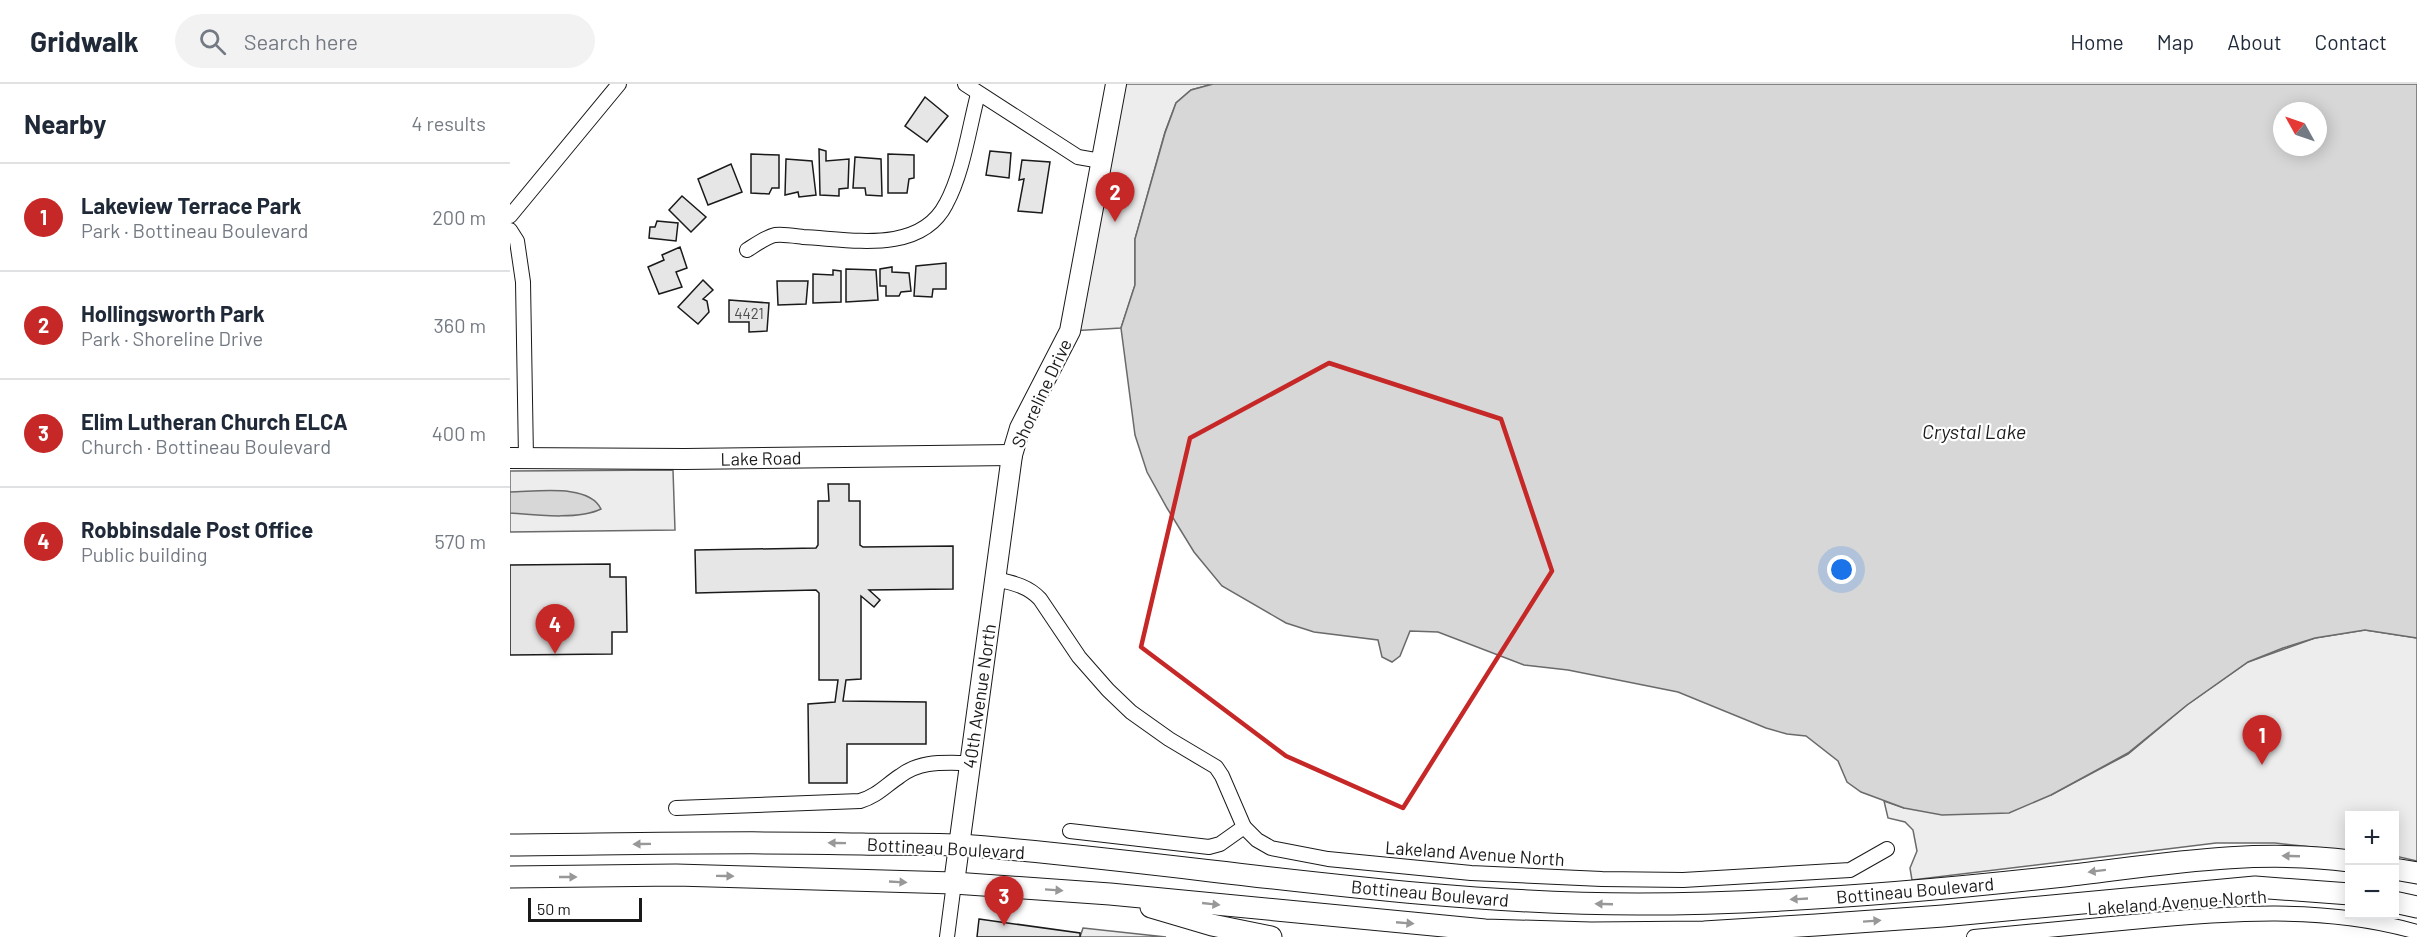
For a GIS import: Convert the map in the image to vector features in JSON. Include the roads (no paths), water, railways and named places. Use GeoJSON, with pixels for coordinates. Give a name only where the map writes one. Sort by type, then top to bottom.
{"type":"FeatureCollection","features":[{"type":"Feature","properties":{"kind":"main road","name":"Bottineau Boulevard"},"geometry":{"type":"LineString","coordinates":[[510,845],[748,842],[959,845],[1102,858],[1410,892],[1610,904],[1755,902],[1857,896],[2064,876],[2234,856],[2303,857],[2345,861]]}},
{"type":"Feature","properties":{"kind":"main road"},"geometry":{"type":"LineString","coordinates":[[2399,870],[2417,873]]}},
{"type":"Feature","properties":{"kind":"main road","name":"Bottineau Boulevard"},"geometry":{"type":"LineString","coordinates":[[510,878],[676,875],[954,883],[1110,894],[1485,930],[1644,933],[1715,931],[1920,918],[2255,887],[2345,894]]}},
{"type":"Feature","properties":{"kind":"main road"},"geometry":{"type":"LineString","coordinates":[[1110,894],[1212,925],[1271,937]]}},
{"type":"Feature","properties":{"kind":"main road"},"geometry":{"type":"LineString","coordinates":[[2399,903],[2417,907]]}},
{"type":"Feature","properties":{"kind":"street"},"geometry":{"type":"LineString","coordinates":[[510,216],[619,84]]}},
{"type":"Feature","properties":{"kind":"street"},"geometry":{"type":"LineString","coordinates":[[965,84],[1078,157],[1101,161]]}},
{"type":"Feature","properties":{"kind":"street","name":"Shoreline Drive"},"geometry":{"type":"LineString","coordinates":[[1012,455],[1020,428],[1070,331],[1116,84]]}},
{"type":"Feature","properties":{"kind":"street"},"geometry":{"type":"LineString","coordinates":[[747,250],[775,235],[881,240],[900,238],[918,232],[933,221],[945,207],[953,190],[978,94]]}},
{"type":"Feature","properties":{"kind":"street"},"geometry":{"type":"LineString","coordinates":[[510,230],[517,241],[524,282],[518,458]]}},
{"type":"Feature","properties":{"kind":"street","name":"Lake Road"},"geometry":{"type":"LineString","coordinates":[[518,458],[685,459],[1012,455]]}},
{"type":"Feature","properties":{"kind":"street","name":"40th Avenue North"},"geometry":{"type":"LineString","coordinates":[[947,937],[1012,455]]}},
{"type":"Feature","properties":{"kind":"street"},"geometry":{"type":"LineString","coordinates":[[996,579],[1020,585],[1033,592],[1041,599],[1078,657],[1131,712],[1169,739],[1216,767],[1244,827],[1220,844],[1209,847],[1070,831]]}},
{"type":"Feature","properties":{"kind":"street"},"geometry":{"type":"LineString","coordinates":[[676,808],[860,801],[874,797],[899,776],[924,764],[969,763]]}},
{"type":"Feature","properties":{"kind":"street","name":"Lakeland Avenue North"},"geometry":{"type":"LineString","coordinates":[[1244,827],[1257,840],[1271,848],[1328,859],[1471,873],[1602,879],[1683,880],[1850,870],[1887,849]]}},
{"type":"Feature","properties":{"kind":"street","name":"Lakeland Avenue North"},"geometry":{"type":"LineString","coordinates":[[1974,937],[2208,915],[2274,913],[2339,918],[2417,932]]}},
{"type":"Feature","properties":{"kind":"water","name":"Crystal Lake"},"geometry":{"type":"Polygon","coordinates":[[[1213,84],[2417,84],[2417,638],[2365,630],[2315,638],[2283,648],[2248,662],[2187,705],[2128,753],[2051,795],[2009,813],[1942,815],[1904,808],[1861,792],[1847,782],[1838,761],[1806,736],[1766,728],[1678,692],[1568,670],[1524,665],[1438,632],[1410,631],[1400,656],[1392,662],[1382,657],[1378,640],[1314,632],[1286,623],[1222,586],[1194,552],[1147,472],[1135,435],[1121,328],[1135,285],[1135,239],[1165,133],[1176,103],[1191,90],[1213,84]]]}},
{"type":"Feature","properties":{"kind":"water"},"geometry":{"type":"Polygon","coordinates":[[[510,492],[574,492],[595,501],[601,509],[569,516],[510,513],[510,492]]]}},
{"type":"Feature","properties":{"kind":"place","name":"Hollingsworth Park"},"geometry":{"type":"Point","coordinates":[1115,222]}},
{"type":"Feature","properties":{"kind":"place","name":"Robbinsdale Post Office"},"geometry":{"type":"Point","coordinates":[555,654]}},
{"type":"Feature","properties":{"kind":"place","name":"Lakeview Terrace Park"},"geometry":{"type":"Point","coordinates":[2262,765]}},
{"type":"Feature","properties":{"kind":"place","name":"Elim Lutheran Church ELCA"},"geometry":{"type":"Point","coordinates":[1004,926]}}]}
